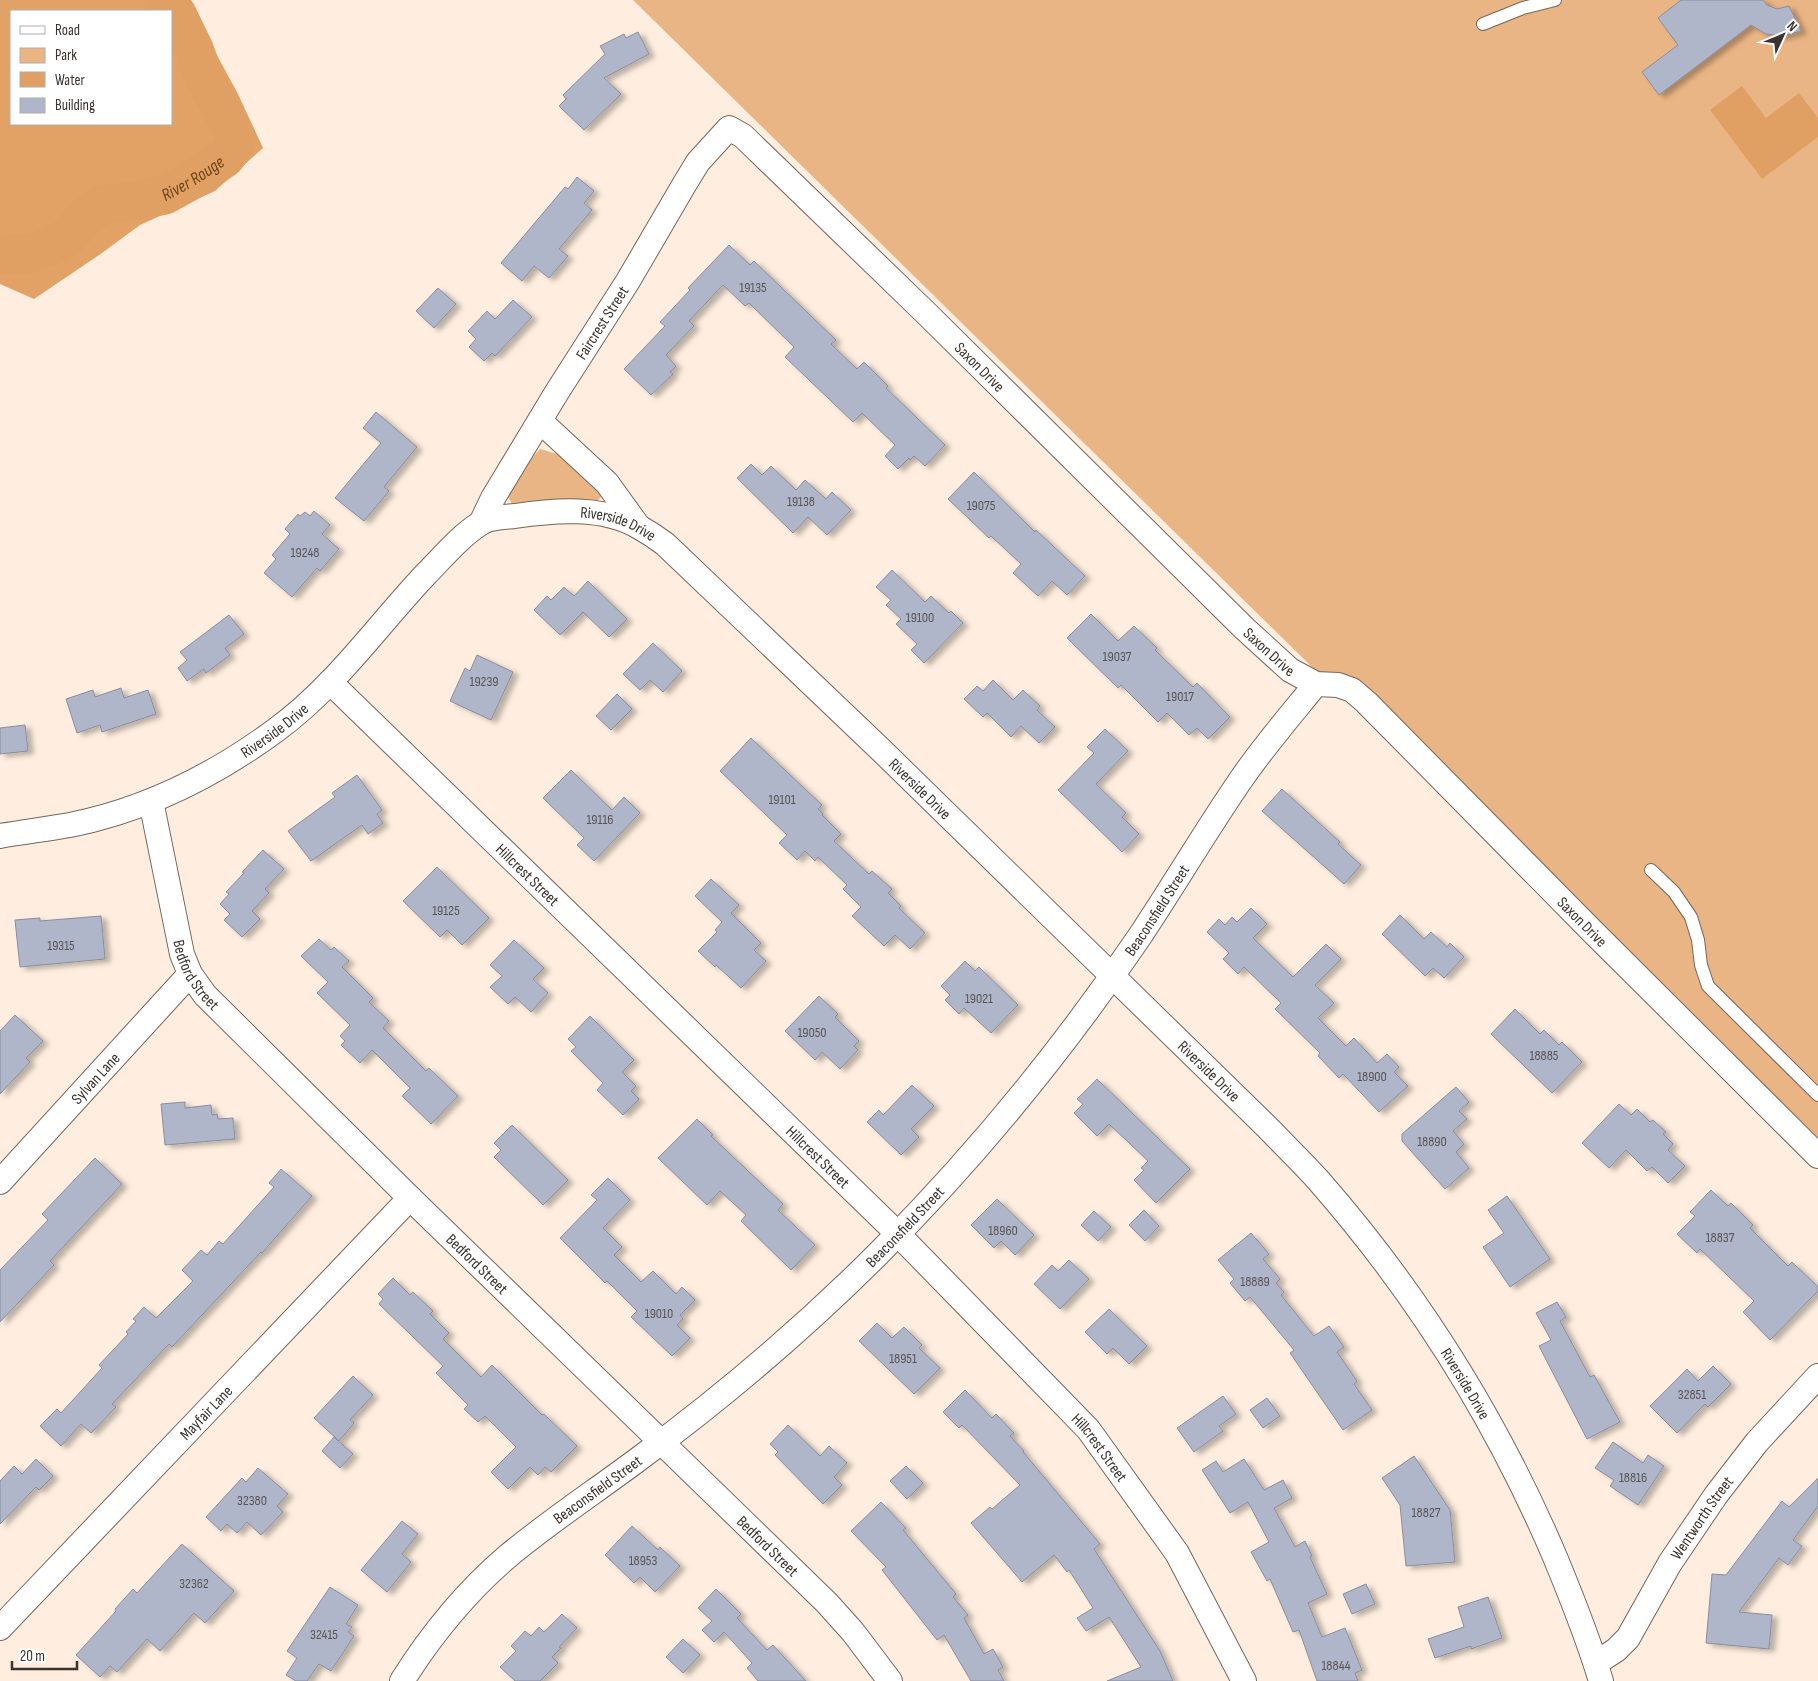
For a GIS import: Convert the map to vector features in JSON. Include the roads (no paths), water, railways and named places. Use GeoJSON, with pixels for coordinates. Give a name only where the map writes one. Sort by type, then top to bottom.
{"type":"FeatureCollection","features":[{"type":"Feature","properties":{"kind":"street","name":"Faircrest Street"},"geometry":{"type":"LineString","coordinates":[[482,521],[493,498],[628,281],[698,162],[729,128]]}},
{"type":"Feature","properties":{"kind":"street","name":"Saxon Drive"},"geometry":{"type":"LineString","coordinates":[[729,128],[743,136],[848,238],[1244,629],[1290,670],[1316,684],[1338,685],[1352,690],[1366,702],[1818,1156]]}},
{"type":"Feature","properties":{"kind":"street"},"geometry":{"type":"LineString","coordinates":[[540,421],[607,483],[638,526]]}},
{"type":"Feature","properties":{"kind":"street","name":"Riverside Drive"},"geometry":{"type":"LineString","coordinates":[[0,836],[71,824],[151,800],[181,789],[244,752],[277,730],[330,682],[366,644],[430,570],[482,521],[544,512],[582,512],[610,516],[638,526],[665,544],[880,749],[1269,1129],[1319,1181],[1403,1288],[1458,1370],[1496,1434],[1523,1487],[1580,1617],[1598,1672]]}},
{"type":"Feature","properties":{"kind":"street","name":"Hillcrest Street"},"geometry":{"type":"LineString","coordinates":[[330,682],[897,1233],[1088,1429],[1177,1553],[1244,1681]]}},
{"type":"Feature","properties":{"kind":"street","name":"Beaconsfield Street"},"geometry":{"type":"LineString","coordinates":[[408,1677],[447,1620],[477,1586],[506,1558],[662,1442],[727,1391],[785,1341],[866,1265],[968,1156],[1028,1086],[1111,976],[1148,923],[1207,829],[1242,778],[1316,684]]}},
{"type":"Feature","properties":{"kind":"street","name":"Bedford Street"},"geometry":{"type":"LineString","coordinates":[[151,800],[182,954],[190,974],[205,995],[410,1198],[827,1603],[853,1632],[890,1681]]}},
{"type":"Feature","properties":{"kind":"street","name":"Sylvan Lane"},"geometry":{"type":"LineString","coordinates":[[0,1182],[190,974]]}},
{"type":"Feature","properties":{"kind":"street","name":"Mayfair Lane"},"geometry":{"type":"LineString","coordinates":[[0,1628],[410,1198]]}},
{"type":"Feature","properties":{"kind":"street","name":"Wentworth Street"},"geometry":{"type":"LineString","coordinates":[[1598,1672],[1628,1638],[1670,1563],[1716,1495],[1757,1442],[1818,1376]]}},
{"type":"Feature","properties":{"kind":"lane"},"geometry":{"type":"LineString","coordinates":[[1483,24],[1524,8],[1554,0]]}},
{"type":"Feature","properties":{"kind":"lane"},"geometry":{"type":"LineString","coordinates":[[1651,870],[1674,892],[1691,917],[1698,940],[1701,964],[1708,986],[1818,1095]]}},
{"type":"Feature","properties":{"kind":"water"},"geometry":{"type":"Polygon","coordinates":[[[1742,86],[1766,118],[1799,93],[1818,118],[1818,137],[1762,179],[1710,110],[1742,86]]]}},
{"type":"Feature","properties":{"kind":"waterway","name":"River Rouge"},"geometry":{"type":"LineString","coordinates":[[0,255],[30,254],[62,241],[68,237],[85,217],[101,205],[165,195],[194,179],[225,158],[235,145],[236,136],[205,79],[194,49],[177,14],[167,0]]}}]}
